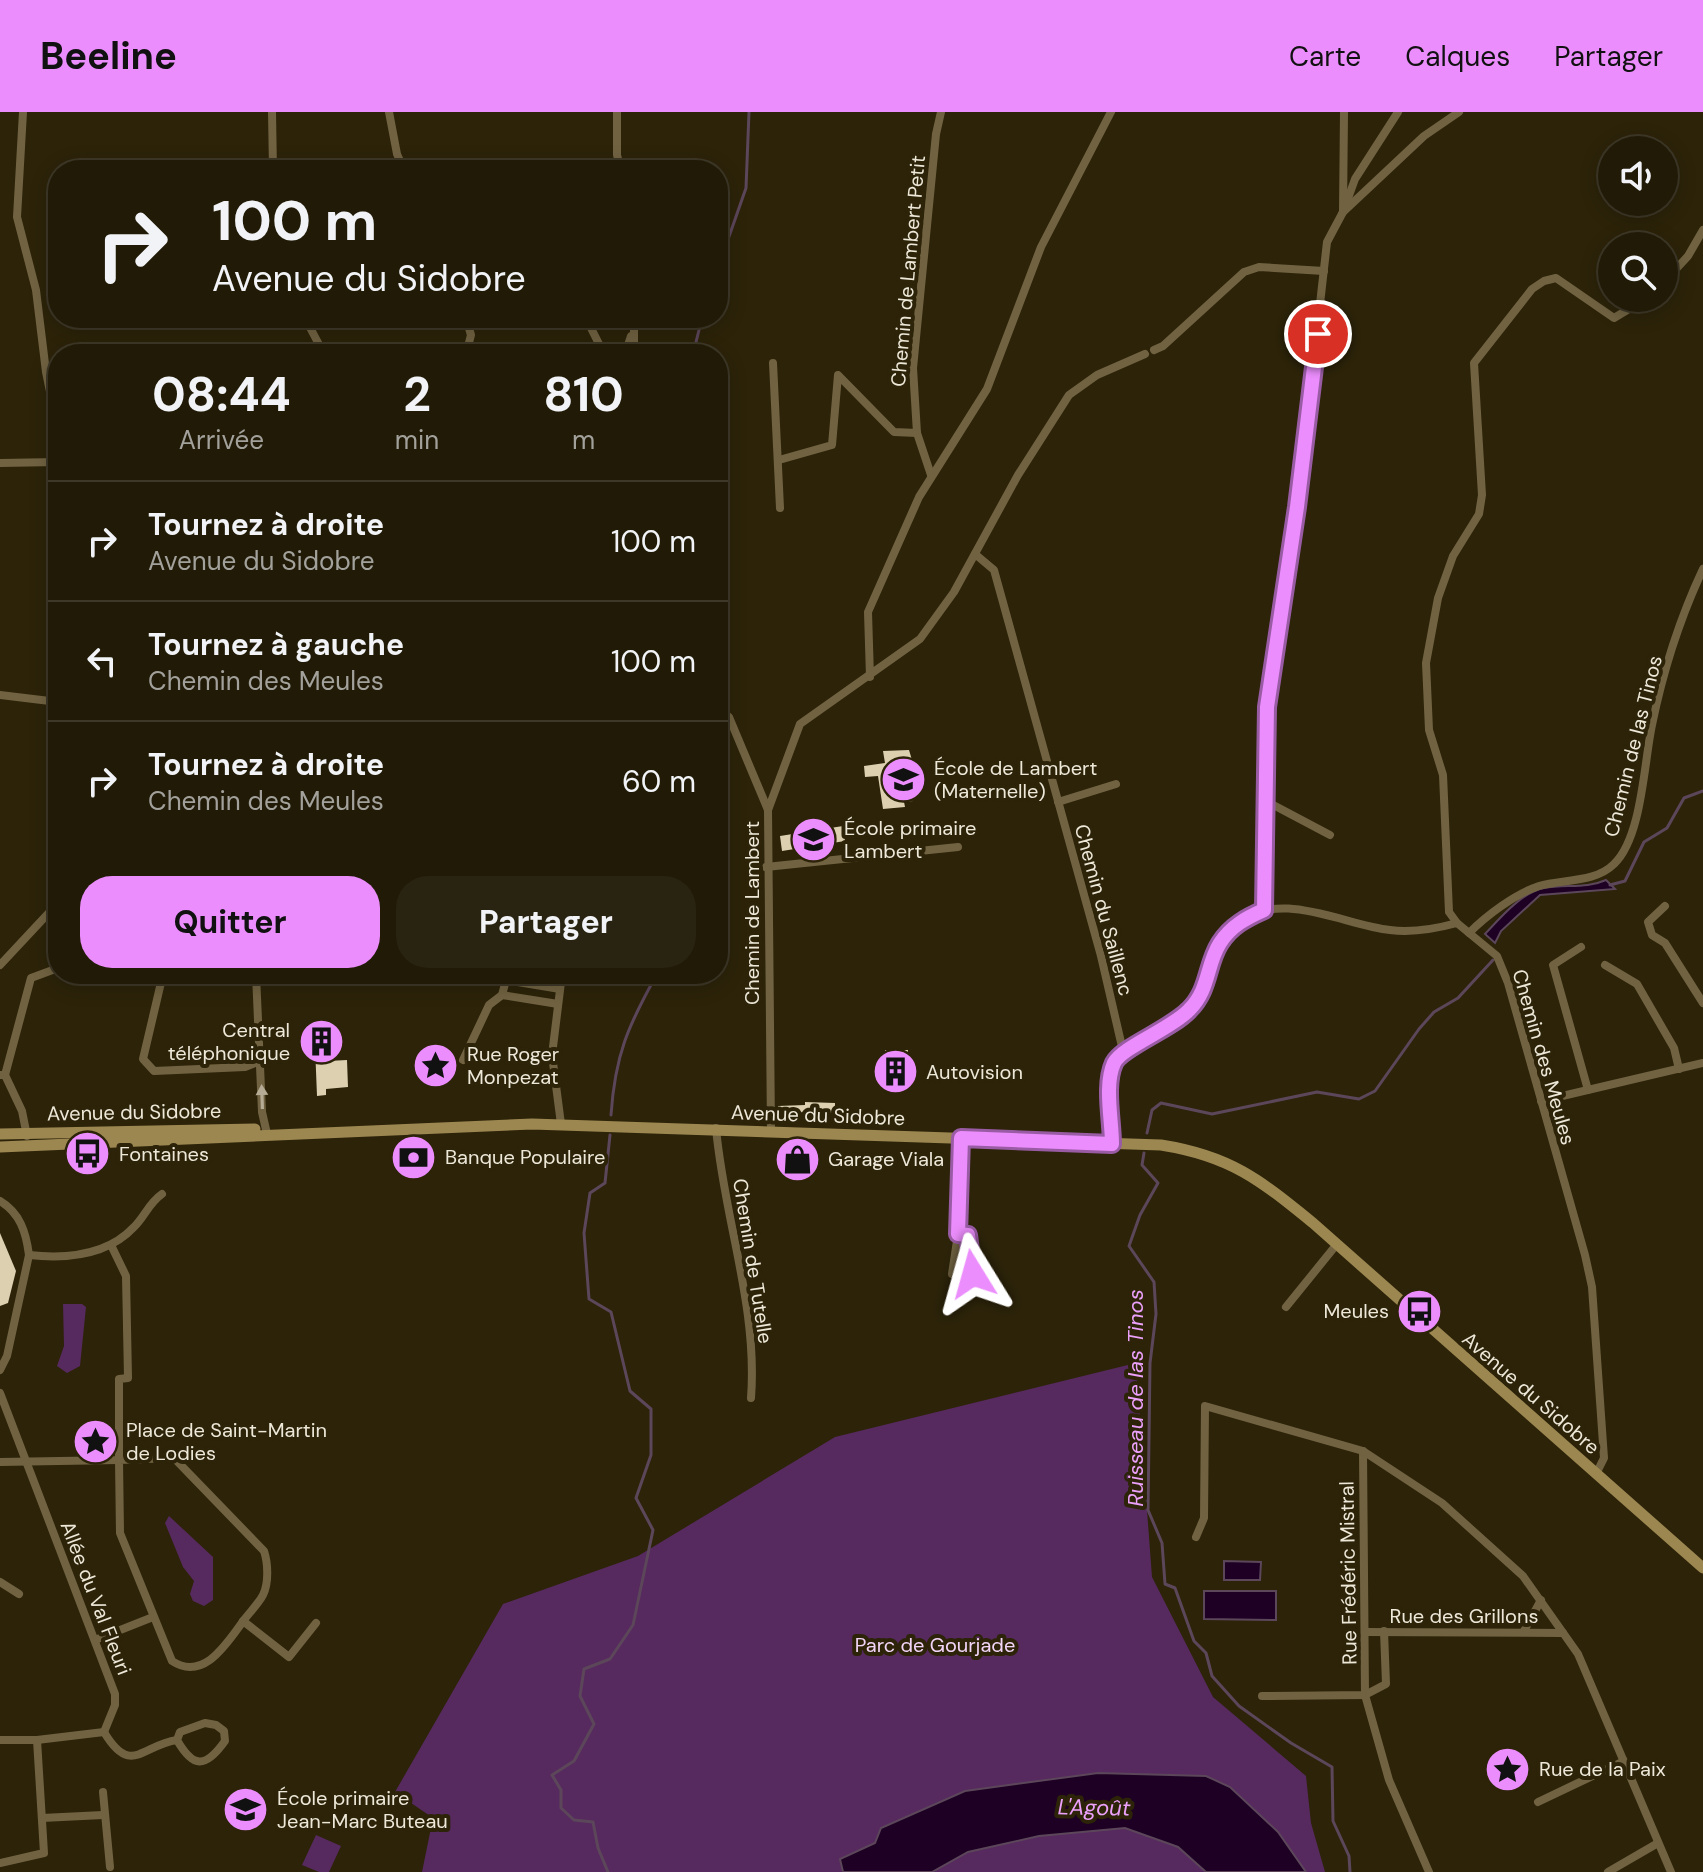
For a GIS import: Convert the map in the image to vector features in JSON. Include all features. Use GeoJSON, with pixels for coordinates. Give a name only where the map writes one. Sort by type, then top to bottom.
{"type":"FeatureCollection","features":[{"type":"Feature","properties":{"kind":"main road","name":"Avenue du Sidobre"},"geometry":{"type":"LineString","coordinates":[[0,1134],[27,1138],[267,1134],[561,1124],[1161,1145],[1199,1151],[1235,1166],[1275,1191],[1703,1568]]}},
{"type":"Feature","properties":{"kind":"main road","name":"Avenue du Sidobre"},"geometry":{"type":"LineString","coordinates":[[0,1147],[27,1138]]}},
{"type":"Feature","properties":{"kind":"street"},"geometry":{"type":"LineString","coordinates":[[23,112],[17,217],[36,290],[48,382]]}},
{"type":"Feature","properties":{"kind":"street"},"geometry":{"type":"LineString","coordinates":[[272,112],[273,160]]}},
{"type":"Feature","properties":{"kind":"street"},"geometry":{"type":"LineString","coordinates":[[389,112],[400,160]]}},
{"type":"Feature","properties":{"kind":"street"},"geometry":{"type":"LineString","coordinates":[[617,112],[618,160]]}},
{"type":"Feature","properties":{"kind":"street","name":"Chemin de Lambert Petit"},"geometry":{"type":"LineString","coordinates":[[931,475],[917,433],[913,368],[936,134],[941,112]]}},
{"type":"Feature","properties":{"kind":"street"},"geometry":{"type":"LineString","coordinates":[[870,677],[868,612],[931,475],[987,389],[1041,247],[1111,112]]}},
{"type":"Feature","properties":{"kind":"street"},"geometry":{"type":"LineString","coordinates":[[1343,212],[1344,112]]}},
{"type":"Feature","properties":{"kind":"street"},"geometry":{"type":"LineString","coordinates":[[1264,910],[1267,707],[1297,507],[1327,242],[1343,212],[1355,179],[1398,112]]}},
{"type":"Feature","properties":{"kind":"street"},"geometry":{"type":"LineString","coordinates":[[1343,212],[1424,136],[1459,112]]}},
{"type":"Feature","properties":{"kind":"street"},"geometry":{"type":"LineString","coordinates":[[1678,267],[1703,230]]}},
{"type":"Feature","properties":{"kind":"street"},"geometry":{"type":"LineString","coordinates":[[768,810],[800,724],[920,639],[954,592],[1018,475],[1069,395],[1097,375],[1163,346],[1244,272],[1259,267],[1324,271]]}},
{"type":"Feature","properties":{"kind":"street"},"geometry":{"type":"LineString","coordinates":[[1112,1144],[1110,1075],[1123,1051],[1168,1029],[1191,1009],[1206,987],[1219,945],[1239,922],[1264,910],[1294,909],[1392,930],[1430,930],[1457,923],[1449,912],[1443,775],[1429,730],[1426,663],[1438,598],[1453,556],[1479,514],[1481,505],[1480,433],[1474,363],[1532,289],[1544,281],[1556,278],[1598,307]]}},
{"type":"Feature","properties":{"kind":"street"},"geometry":{"type":"LineString","coordinates":[[1605,312],[1614,318],[1624,312]]}},
{"type":"Feature","properties":{"kind":"street"},"geometry":{"type":"LineString","coordinates":[[773,363],[780,508]]}},
{"type":"Feature","properties":{"kind":"street"},"geometry":{"type":"LineString","coordinates":[[779,460],[832,445],[838,375],[894,432],[917,433]]}},
{"type":"Feature","properties":{"kind":"street"},"geometry":{"type":"LineString","coordinates":[[0,463],[48,462]]}},
{"type":"Feature","properties":{"kind":"street","name":"Chemin du Saillenc"},"geometry":{"type":"LineString","coordinates":[[975,554],[994,570],[1123,1040],[1123,1051]]}},
{"type":"Feature","properties":{"kind":"street","name":"Chemin de las Tinos"},"geometry":{"type":"LineString","coordinates":[[1469,933],[1520,894],[1541,886],[1597,875],[1621,857],[1634,824],[1652,723],[1669,661],[1685,609],[1703,569]]}},
{"type":"Feature","properties":{"kind":"street"},"geometry":{"type":"LineString","coordinates":[[0,695],[48,701]]}},
{"type":"Feature","properties":{"kind":"street","name":"Chemin de Lambert"},"geometry":{"type":"LineString","coordinates":[[728,716],[768,810],[766,867],[771,1132]]}},
{"type":"Feature","properties":{"kind":"street"},"geometry":{"type":"LineString","coordinates":[[1058,802],[1116,784]]}},
{"type":"Feature","properties":{"kind":"street"},"geometry":{"type":"LineString","coordinates":[[1264,800],[1330,835]]}},
{"type":"Feature","properties":{"kind":"street"},"geometry":{"type":"LineString","coordinates":[[766,867],[958,847]]}},
{"type":"Feature","properties":{"kind":"street"},"geometry":{"type":"LineString","coordinates":[[1665,906],[1648,922],[1652,935],[1665,943],[1703,1003]]}},
{"type":"Feature","properties":{"kind":"street"},"geometry":{"type":"LineString","coordinates":[[0,965],[48,914]]}},
{"type":"Feature","properties":{"kind":"street","name":"Chemin des Meules"},"geometry":{"type":"LineString","coordinates":[[1457,923],[1497,956],[1508,983],[1592,1287],[1604,1458],[1596,1474]]}},
{"type":"Feature","properties":{"kind":"street"},"geometry":{"type":"LineString","coordinates":[[1581,947],[1553,965],[1588,1090]]}},
{"type":"Feature","properties":{"kind":"street"},"geometry":{"type":"LineString","coordinates":[[1605,965],[1637,984],[1674,1048],[1679,1069]]}},
{"type":"Feature","properties":{"kind":"street"},"geometry":{"type":"LineString","coordinates":[[27,1138],[22,1111],[2,1075],[31,978],[48,972]]}},
{"type":"Feature","properties":{"kind":"street"},"geometry":{"type":"LineString","coordinates":[[161,984],[143,1059],[154,1071],[245,1067],[260,1061]]}},
{"type":"Feature","properties":{"kind":"street"},"geometry":{"type":"LineString","coordinates":[[256,984],[262,1112],[267,1134]]}},
{"type":"Feature","properties":{"kind":"street"},"geometry":{"type":"LineString","coordinates":[[502,984],[502,995]]}},
{"type":"Feature","properties":{"kind":"street"},"geometry":{"type":"LineString","coordinates":[[536,984],[560,989]]}},
{"type":"Feature","properties":{"kind":"street"},"geometry":{"type":"LineString","coordinates":[[561,984],[552,1055],[561,1124]]}},
{"type":"Feature","properties":{"kind":"street"},"geometry":{"type":"LineString","coordinates":[[463,1060],[489,1005],[502,995],[558,1004]]}},
{"type":"Feature","properties":{"kind":"street"},"geometry":{"type":"LineString","coordinates":[[1541,1101],[1703,1063]]}},
{"type":"Feature","properties":{"kind":"street","name":"Chemin de Tutelle"},"geometry":{"type":"LineString","coordinates":[[716,1128],[745,1293],[753,1375],[751,1398]]}},
{"type":"Feature","properties":{"kind":"street"},"geometry":{"type":"LineString","coordinates":[[958,1234],[968,1235],[973,1274],[952,1274],[958,1234],[961,1138]]}},
{"type":"Feature","properties":{"kind":"street"},"geometry":{"type":"LineString","coordinates":[[29,1255],[83,1255],[111,1245],[134,1227],[152,1201],[162,1194]]}},
{"type":"Feature","properties":{"kind":"street"},"geometry":{"type":"LineString","coordinates":[[0,1201],[15,1210],[27,1240],[29,1255],[7,1356],[0,1370]]}},
{"type":"Feature","properties":{"kind":"street"},"geometry":{"type":"LineString","coordinates":[[1286,1307],[1337,1244]]}},
{"type":"Feature","properties":{"kind":"street"},"geometry":{"type":"LineString","coordinates":[[0,1462],[119,1460],[174,1458],[264,1551],[267,1562],[264,1593],[216,1656],[193,1668],[182,1668],[172,1661],[120,1533],[119,1460],[119,1379],[128,1378],[126,1276],[111,1245]]}},
{"type":"Feature","properties":{"kind":"street","name":"Allée du Val Fleuri"},"geometry":{"type":"LineString","coordinates":[[0,1393],[116,1699],[104,1732]]}},
{"type":"Feature","properties":{"kind":"street"},"geometry":{"type":"LineString","coordinates":[[1196,1537],[1204,1518],[1205,1406],[1363,1451],[1442,1503],[1523,1576],[1578,1654],[1671,1872]]}},
{"type":"Feature","properties":{"kind":"street","name":"Rue Frédéric Mistral"},"geometry":{"type":"LineString","coordinates":[[1363,1451],[1365,1695],[1389,1780],[1429,1872]]}},
{"type":"Feature","properties":{"kind":"street"},"geometry":{"type":"LineString","coordinates":[[0,1582],[19,1594]]}},
{"type":"Feature","properties":{"kind":"street"},"geometry":{"type":"LineString","coordinates":[[1524,1631],[1541,1600]]}},
{"type":"Feature","properties":{"kind":"street"},"geometry":{"type":"LineString","coordinates":[[95,1640],[153,1617]]}},
{"type":"Feature","properties":{"kind":"street"},"geometry":{"type":"LineString","coordinates":[[243,1621],[289,1657],[316,1623]]}},
{"type":"Feature","properties":{"kind":"street","name":"Rue Frédéric Mistral"},"geometry":{"type":"LineString","coordinates":[[1365,1695],[1386,1684],[1384,1631]]}},
{"type":"Feature","properties":{"kind":"street","name":"Rue des Grillons"},"geometry":{"type":"LineString","coordinates":[[1365,1632],[1563,1633]]}},
{"type":"Feature","properties":{"kind":"street"},"geometry":{"type":"LineString","coordinates":[[1262,1696],[1365,1695]]}},
{"type":"Feature","properties":{"kind":"street"},"geometry":{"type":"LineString","coordinates":[[205,1723],[216,1725],[224,1731],[225,1741],[219,1750],[202,1762],[194,1762],[187,1758],[177,1740],[180,1732],[205,1723]]}},
{"type":"Feature","properties":{"kind":"street"},"geometry":{"type":"LineString","coordinates":[[0,1740],[37,1740],[104,1732],[115,1748],[131,1757],[141,1756],[167,1741],[177,1740]]}},
{"type":"Feature","properties":{"kind":"street"},"geometry":{"type":"LineString","coordinates":[[0,1863],[44,1853],[37,1740]]}},
{"type":"Feature","properties":{"kind":"street"},"geometry":{"type":"LineString","coordinates":[[1538,1802],[1624,1761]]}},
{"type":"Feature","properties":{"kind":"street"},"geometry":{"type":"LineString","coordinates":[[103,1792],[110,1867]]}},
{"type":"Feature","properties":{"kind":"street"},"geometry":{"type":"LineString","coordinates":[[42,1818],[103,1815]]}},
{"type":"Feature","properties":{"kind":"street"},"geometry":{"type":"LineString","coordinates":[[1608,1872],[1658,1843]]}},
{"type":"Feature","properties":{"kind":"green space"},"geometry":{"type":"Polygon","coordinates":[[[63,1304],[82,1304],[86,1307],[80,1366],[67,1373],[57,1366],[64,1346],[63,1304]]]}},
{"type":"Feature","properties":{"kind":"green space","name":"Parc de Gourjade"},"geometry":{"type":"Polygon","coordinates":[[[1136,1363],[1152,1577],[1213,1697],[1306,1776],[1311,1823],[1325,1872],[422,1872],[433,1818],[395,1792],[503,1604],[638,1556],[835,1437],[1136,1363]]]}},
{"type":"Feature","properties":{"kind":"green space"},"geometry":{"type":"Polygon","coordinates":[[[169,1516],[213,1557],[213,1600],[204,1606],[193,1601],[190,1594],[194,1581],[183,1567],[165,1523],[169,1516]]]}},
{"type":"Feature","properties":{"kind":"green space"},"geometry":{"type":"Polygon","coordinates":[[[316,1835],[341,1846],[329,1872],[319,1872],[302,1865],[316,1835]]]}},
{"type":"Feature","properties":{"kind":"water"},"geometry":{"type":"Polygon","coordinates":[[[1606,880],[1615,889],[1540,895],[1501,931],[1495,943],[1485,934],[1512,906],[1536,890],[1606,880]]]}},
{"type":"Feature","properties":{"kind":"water"},"geometry":{"type":"Polygon","coordinates":[[[1224,1561],[1261,1562],[1260,1580],[1224,1580],[1224,1561]]]}},
{"type":"Feature","properties":{"kind":"water"},"geometry":{"type":"Polygon","coordinates":[[[1204,1591],[1276,1591],[1276,1620],[1204,1619],[1204,1591]]]}},
{"type":"Feature","properties":{"kind":"water","name":"L'Agoût"},"geometry":{"type":"Polygon","coordinates":[[[1098,1773],[1206,1776],[1230,1787],[1278,1832],[1306,1872],[1206,1872],[1178,1847],[1125,1828],[1039,1836],[968,1852],[932,1872],[843,1872],[840,1859],[875,1843],[881,1828],[965,1791],[1098,1773]]]}},
{"type":"Feature","properties":{"kind":"building","name":"École de Lambert (Maternelle)"},"geometry":{"type":"Polygon","coordinates":[[[909,750],[915,770],[919,769],[921,781],[915,781],[913,801],[904,802],[905,807],[883,809],[878,776],[865,777],[864,766],[885,763],[883,751],[909,750]]]}},
{"type":"Feature","properties":{"kind":"building","name":"École primaire Lambert"},"geometry":{"type":"Polygon","coordinates":[[[843,826],[845,841],[782,851],[780,836],[843,826]]]}},
{"type":"Feature","properties":{"kind":"building","name":"Central téléphonique"},"geometry":{"type":"Polygon","coordinates":[[[314,1021],[327,1021],[328,1061],[347,1060],[348,1087],[326,1089],[326,1095],[317,1096],[314,1021]]]}},
{"type":"Feature","properties":{"kind":"building","name":"Autovision"},"geometry":{"type":"Polygon","coordinates":[[[885,1050],[908,1050],[906,1084],[894,1084],[895,1079],[884,1078],[885,1050]]]}},
{"type":"Feature","properties":{"kind":"building"},"geometry":{"type":"Polygon","coordinates":[[[805,1102],[835,1103],[835,1113],[791,1112],[791,1123],[778,1122],[778,1106],[805,1105],[805,1102]]]}},
{"type":"Feature","properties":{"kind":"building"},"geometry":{"type":"Polygon","coordinates":[[[0,1233],[16,1271],[8,1303],[0,1306],[0,1233]]]}},
{"type":"Feature","properties":{"kind":"waterway"},"geometry":{"type":"LineString","coordinates":[[728,239],[746,188],[749,112]]}},
{"type":"Feature","properties":{"kind":"waterway"},"geometry":{"type":"LineString","coordinates":[[696,344],[700,328]]}},
{"type":"Feature","properties":{"kind":"waterway","name":"Ruisseau de las Tinos"},"geometry":{"type":"LineString","coordinates":[[1610,885],[1625,881],[1644,842],[1667,828],[1684,798],[1703,791]]}},
{"type":"Feature","properties":{"kind":"waterway","name":"Ruisseau de las Tinos"},"geometry":{"type":"LineString","coordinates":[[1147,1133],[1152,1110],[1161,1103],[1212,1114],[1317,1092],[1359,1099],[1375,1091],[1434,1012],[1458,998],[1493,960]]}},
{"type":"Feature","properties":{"kind":"waterway"},"geometry":{"type":"LineString","coordinates":[[611,1115],[620,1058],[652,984]]}},
{"type":"Feature","properties":{"kind":"waterway"},"geometry":{"type":"LineString","coordinates":[[608,1872],[598,1848],[593,1822],[574,1820],[561,1808],[561,1790],[552,1775],[574,1761],[594,1724],[580,1696],[584,1669],[610,1659],[633,1625],[653,1530],[636,1498],[651,1455],[651,1409],[630,1391],[611,1312],[589,1299],[584,1233],[590,1193],[605,1183],[610,1135]]}},
{"type":"Feature","properties":{"kind":"waterway","name":"Ruisseau de las Tinos"},"geometry":{"type":"LineString","coordinates":[[1144,1153],[1142,1165],[1158,1183],[1140,1215],[1129,1246],[1154,1282],[1156,1314],[1150,1363],[1148,1510],[1162,1543],[1165,1584],[1175,1588],[1194,1641],[1206,1653],[1212,1676],[1239,1706],[1291,1743],[1332,1767],[1333,1821],[1349,1856],[1350,1872]]}},
{"type":"Feature","properties":{"kind":"place","name":"École de Lambert (Maternelle)"},"geometry":{"type":"Point","coordinates":[903,779]}},
{"type":"Feature","properties":{"kind":"place","name":"École primaire Lambert"},"geometry":{"type":"Point","coordinates":[813,839]}},
{"type":"Feature","properties":{"kind":"place","name":"Central téléphonique"},"geometry":{"type":"Point","coordinates":[321,1041]}},
{"type":"Feature","properties":{"kind":"place","name":"Rue Roger Monpezat"},"geometry":{"type":"Point","coordinates":[436,1065]}},
{"type":"Feature","properties":{"kind":"place","name":"Autovision"},"geometry":{"type":"Point","coordinates":[895,1072]}},
{"type":"Feature","properties":{"kind":"place","name":"Fontaines"},"geometry":{"type":"Point","coordinates":[88,1154]}},
{"type":"Feature","properties":{"kind":"place","name":"Banque Populaire"},"geometry":{"type":"Point","coordinates":[414,1157]}},
{"type":"Feature","properties":{"kind":"place","name":"Garage Viala"},"geometry":{"type":"Point","coordinates":[797,1159]}},
{"type":"Feature","properties":{"kind":"place","name":"Meules"},"geometry":{"type":"Point","coordinates":[1420,1311]}},
{"type":"Feature","properties":{"kind":"place","name":"Place de Saint-Martin de Lodies"},"geometry":{"type":"Point","coordinates":[95,1442]}},
{"type":"Feature","properties":{"kind":"place","name":"Rue de la Paix"},"geometry":{"type":"Point","coordinates":[1508,1769]}},
{"type":"Feature","properties":{"kind":"place","name":"École primaire Jean-Marc Buteau"},"geometry":{"type":"Point","coordinates":[246,1809]}},
{"type":"Feature","properties":{"kind":"route"},"geometry":{"type":"LineString","coordinates":[[973,1274],[968,1235],[958,1234],[961,1138],[1112,1144],[1110,1075],[1115,1062],[1123,1051],[1168,1029],[1191,1009],[1206,987],[1219,945],[1239,922],[1264,910],[1267,707],[1297,507],[1318,334]]}}]}
